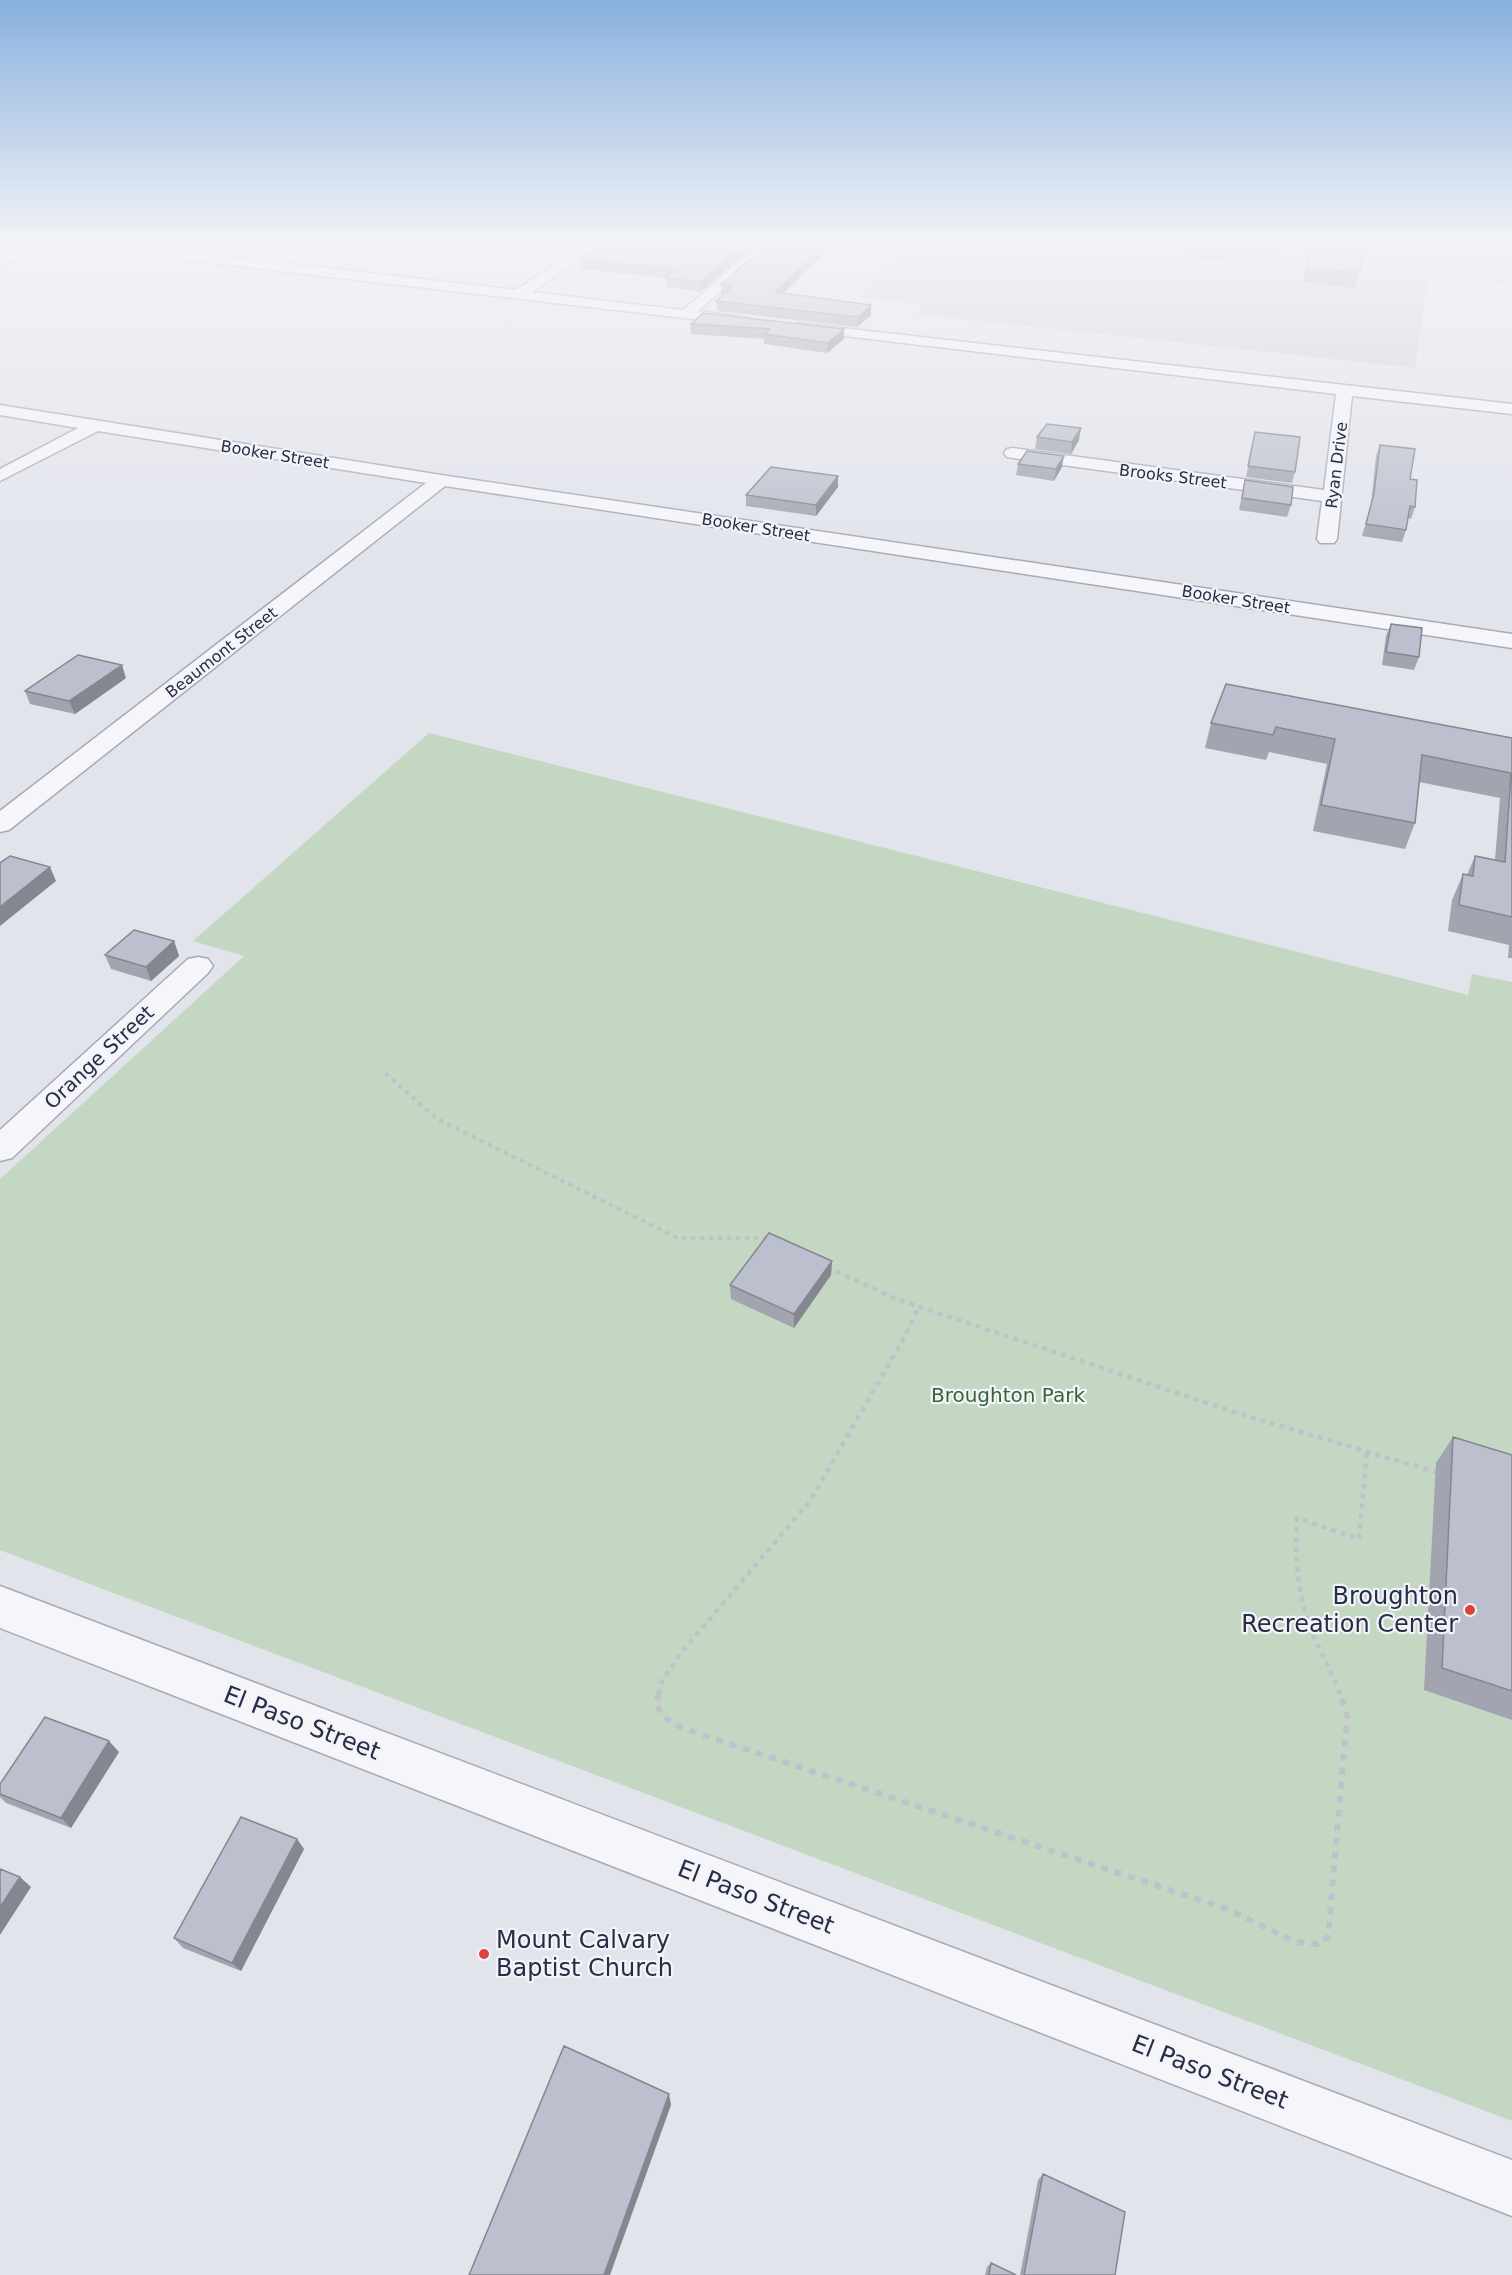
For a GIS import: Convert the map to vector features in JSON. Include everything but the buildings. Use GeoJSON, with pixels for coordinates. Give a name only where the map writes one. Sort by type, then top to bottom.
{"type":"FeatureCollection","features":[{"type":"Feature","properties":{"kind":"street"},"geometry":{"type":"LineString","coordinates":[[989,349],[1512,409]]}},
{"type":"Feature","properties":{"kind":"street","name":"Ryan Drive"},"geometry":{"type":"LineString","coordinates":[[1327,539],[1346,390]]}},
{"type":"Feature","properties":{"kind":"street","name":"Booker Street"},"geometry":{"type":"LineString","coordinates":[[0,410],[441,480],[1512,641]]}},
{"type":"Feature","properties":{"kind":"street"},"geometry":{"type":"LineString","coordinates":[[0,476],[96,425]]}},
{"type":"Feature","properties":{"kind":"street","name":"Brooks Street"},"geometry":{"type":"LineString","coordinates":[[1014,453],[1332,497]]}},
{"type":"Feature","properties":{"kind":"street","name":"Beaumont Street"},"geometry":{"type":"LineString","coordinates":[[0,824],[441,480]]}},
{"type":"Feature","properties":{"kind":"street","name":"Orange Street"},"geometry":{"type":"LineString","coordinates":[[0,1149],[198,966]]}},
{"type":"Feature","properties":{"kind":"street","name":"El Paso Street"},"geometry":{"type":"LineString","coordinates":[[0,1607],[1512,2188]]}},
{"type":"Feature","properties":{"kind":"path"},"geometry":{"type":"LineString","coordinates":[[385,1073],[437,1119],[678,1238],[764,1238],[774,1243]]}},
{"type":"Feature","properties":{"kind":"path"},"geometry":{"type":"LineString","coordinates":[[825,1266],[896,1299],[1234,1412],[1445,1474]]}},
{"type":"Feature","properties":{"kind":"path"},"geometry":{"type":"LineString","coordinates":[[919,1306],[905,1336],[810,1501],[681,1653],[662,1681],[656,1704],[663,1717],[682,1728],[1227,1910],[1296,1942],[1318,1944],[1328,1937],[1347,1716],[1343,1698],[1307,1619],[1298,1586],[1295,1554],[1297,1518],[1359,1539],[1367,1451]]}},
{"type":"Feature","properties":{"kind":"shaded area"},"geometry":{"type":"Polygon","coordinates":[[[1241,349],[1418,349],[1415,368],[1241,349]]]}},
{"type":"Feature","properties":{"kind":"green space","name":"Broughton Park"},"geometry":{"type":"Polygon","coordinates":[[[429,733],[1468,995],[1472,974],[1512,982],[1512,2121],[0,1550],[0,1179],[244,956],[193,941],[429,733]]]}},
{"type":"Feature","properties":{"kind":"place","name":"Broughton Recreation Center"},"geometry":{"type":"Point","coordinates":[1470,1610]}},
{"type":"Feature","properties":{"kind":"place","name":"Mount Calvary Baptist Church"},"geometry":{"type":"Point","coordinates":[484,1954]}}]}
